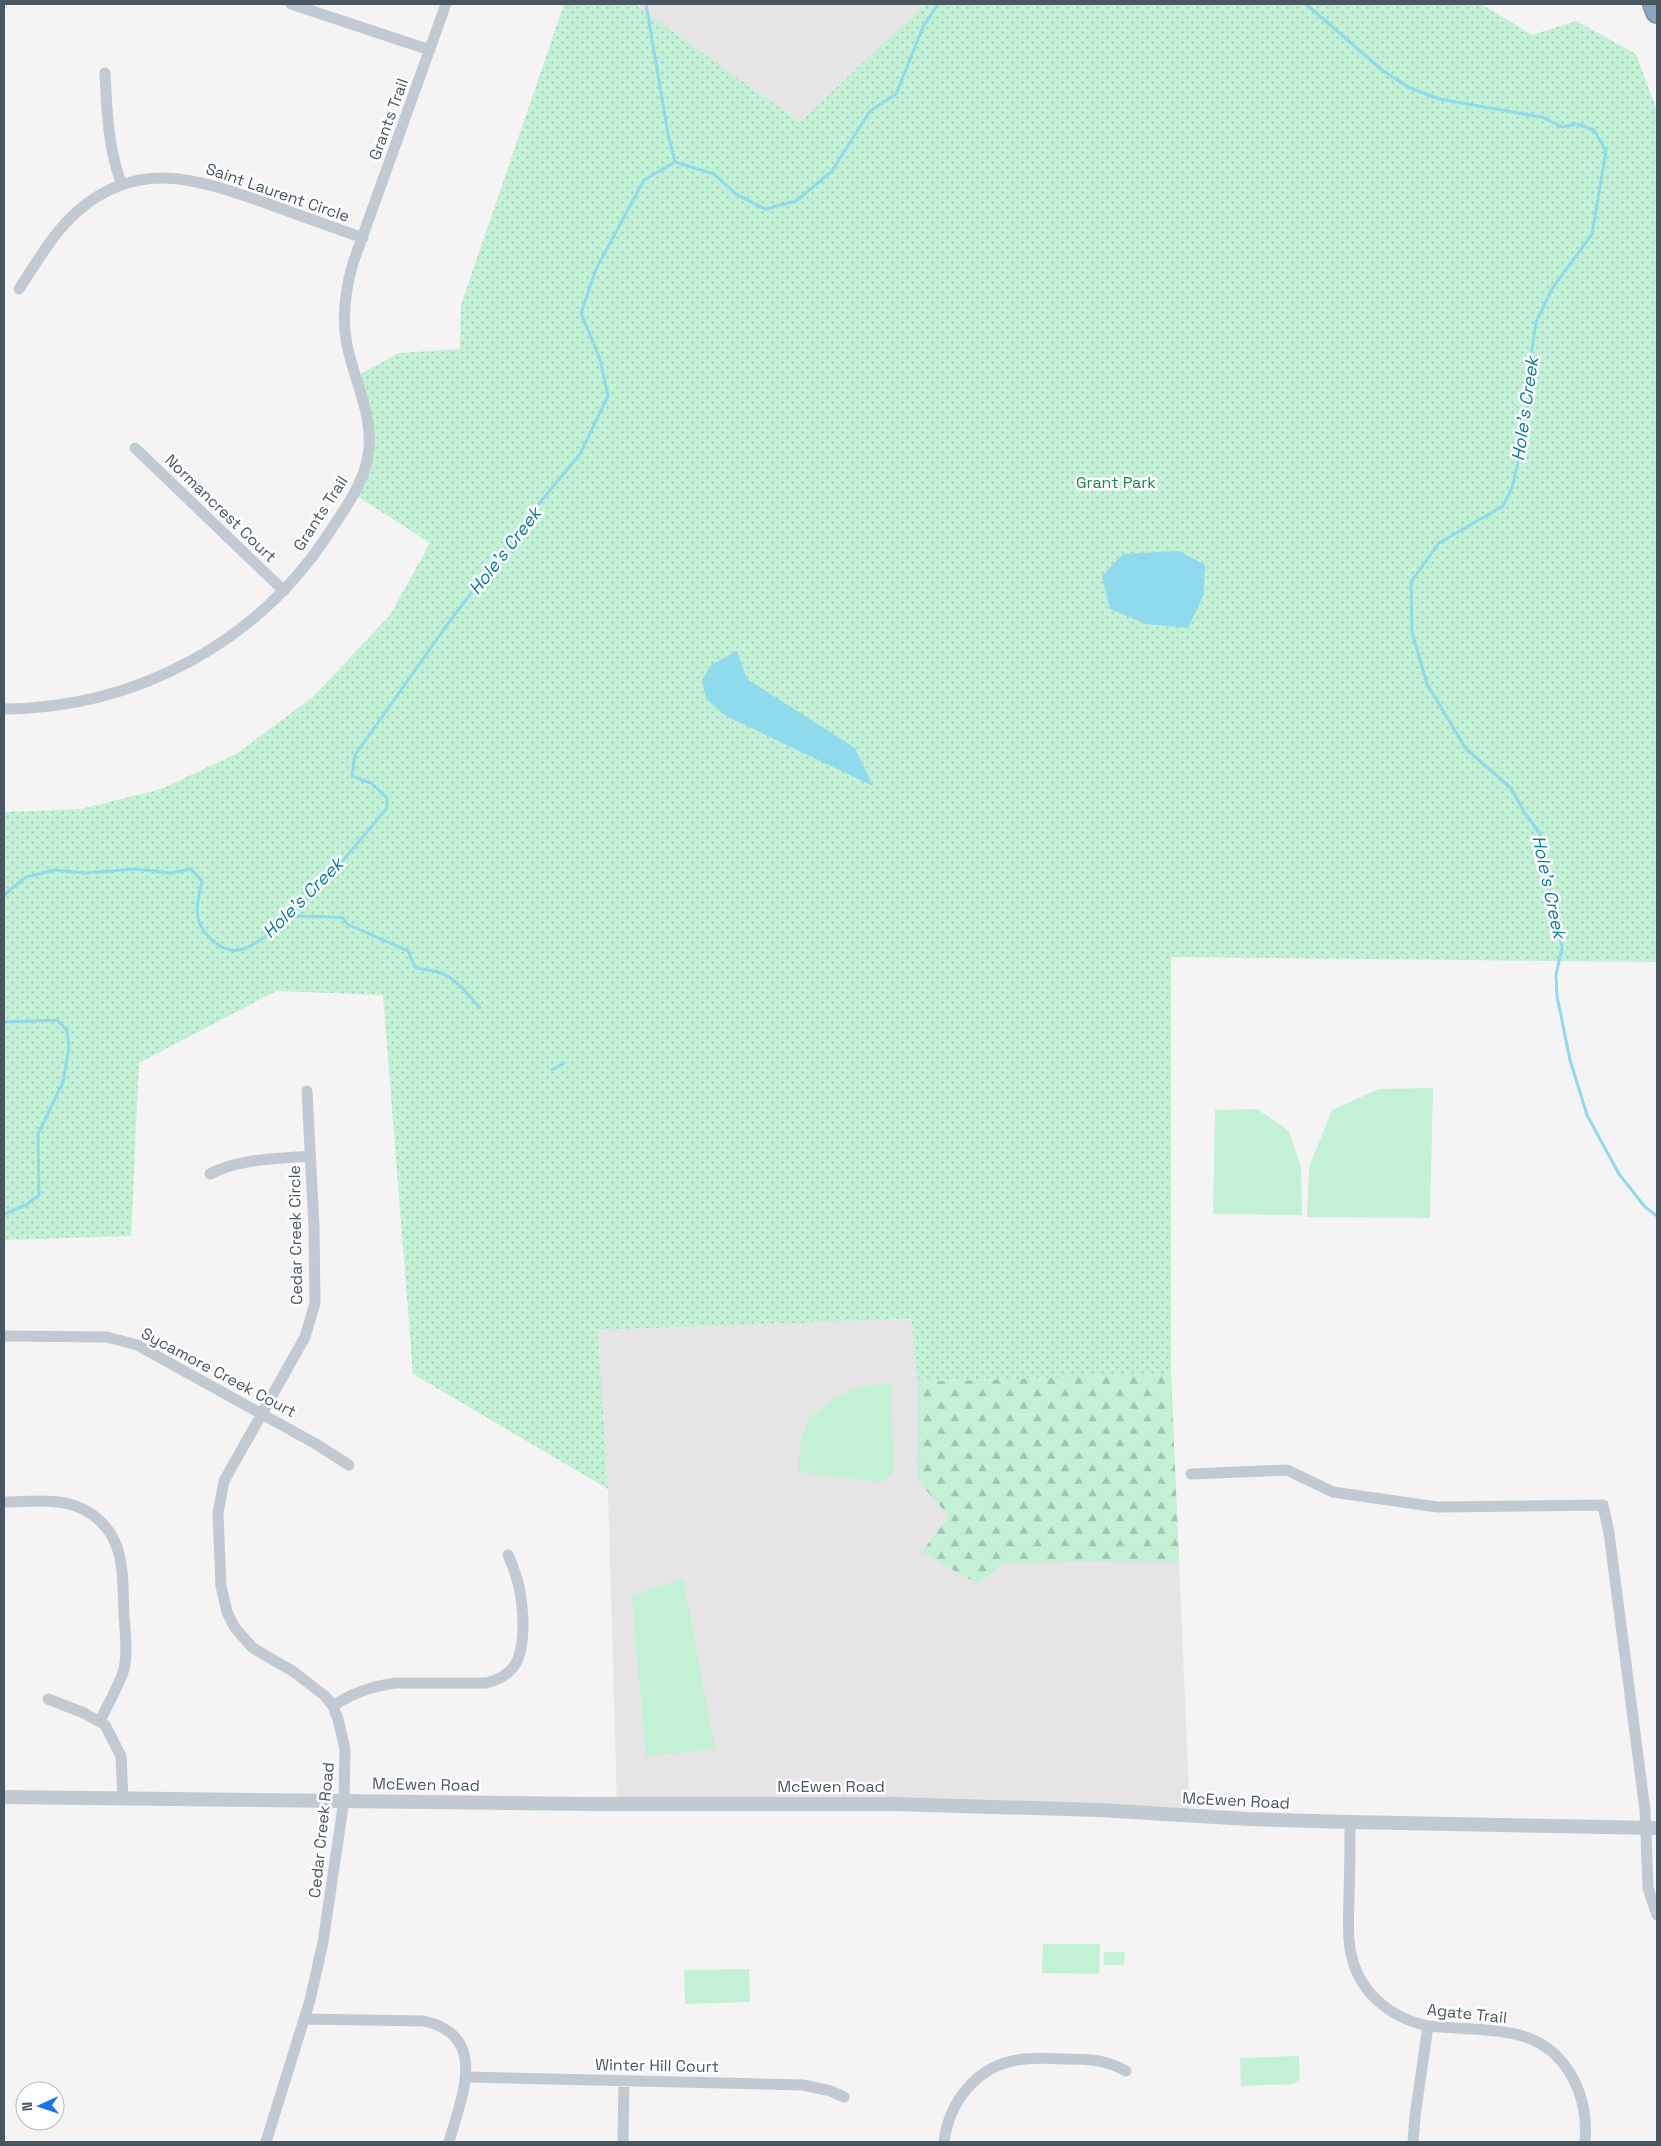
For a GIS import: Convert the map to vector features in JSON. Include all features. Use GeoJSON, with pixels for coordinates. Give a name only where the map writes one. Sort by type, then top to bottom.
{"type":"FeatureCollection","features":[{"type":"Feature","properties":{"kind":"highway"},"geometry":{"type":"LineString","coordinates":[[1654,4],[1657,12]]}},
{"type":"Feature","properties":{"kind":"street"},"geometry":{"type":"LineString","coordinates":[[291,4],[430,50]]}},
{"type":"Feature","properties":{"kind":"street","name":"Grants Trail"},"geometry":{"type":"LineString","coordinates":[[4,709],[57,706],[96,698],[148,682],[206,654],[254,619],[284,591],[321,545],[350,501],[360,482],[369,448],[366,416],[347,348],[344,314],[349,278],[446,4]]}},
{"type":"Feature","properties":{"kind":"street"},"geometry":{"type":"LineString","coordinates":[[105,73],[109,135],[122,186]]}},
{"type":"Feature","properties":{"kind":"street","name":"Saint Laurent Circle"},"geometry":{"type":"LineString","coordinates":[[19,289],[66,222],[94,199],[122,186],[146,179],[166,178],[200,181],[363,238]]}},
{"type":"Feature","properties":{"kind":"street","name":"Normancrest Court"},"geometry":{"type":"LineString","coordinates":[[135,448],[284,591]]}},
{"type":"Feature","properties":{"kind":"street","name":"Cedar Creek Circle"},"geometry":{"type":"LineString","coordinates":[[285,1372],[304,1337],[315,1303],[307,1091]]}},
{"type":"Feature","properties":{"kind":"street"},"geometry":{"type":"LineString","coordinates":[[210,1174],[244,1161],[310,1156]]}},
{"type":"Feature","properties":{"kind":"street","name":"Sycamore Creek Court"},"geometry":{"type":"LineString","coordinates":[[4,1336],[107,1337],[123,1340],[151,1351],[262,1413],[349,1465]]}},
{"type":"Feature","properties":{"kind":"street","name":"Cedar Creek Road"},"geometry":{"type":"LineString","coordinates":[[266,2142],[304,2019],[323,1942],[344,1800],[345,1749],[343,1734],[333,1706],[312,1684],[267,1658],[243,1638],[227,1612],[223,1599],[218,1513],[224,1481],[285,1372]]}},
{"type":"Feature","properties":{"kind":"street"},"geometry":{"type":"LineString","coordinates":[[1191,1474],[1287,1470],[1333,1492],[1436,1507],[1603,1505],[1609,1533],[1645,1810],[1651,1828],[1648,1888],[1657,1915]]}},
{"type":"Feature","properties":{"kind":"street"},"geometry":{"type":"LineString","coordinates":[[4,1502],[54,1502],[70,1504],[95,1517],[103,1524],[116,1543],[123,1569],[126,1655],[123,1671],[100,1721]]}},
{"type":"Feature","properties":{"kind":"street"},"geometry":{"type":"LineString","coordinates":[[333,1706],[352,1694],[381,1685],[396,1683],[486,1683],[502,1677],[510,1671],[516,1664],[523,1645],[522,1599],[518,1577],[508,1555]]}},
{"type":"Feature","properties":{"kind":"street"},"geometry":{"type":"LineString","coordinates":[[48,1699],[100,1721],[121,1756],[123,1798]]}},
{"type":"Feature","properties":{"kind":"street","name":"McEwen Road"},"geometry":{"type":"LineString","coordinates":[[4,1797],[587,1804],[893,1804],[1099,1810],[1350,1822],[1651,1828]]}},
{"type":"Feature","properties":{"kind":"street","name":"Agate Trail"},"geometry":{"type":"LineString","coordinates":[[1350,1822],[1348,1933],[1353,1961],[1360,1979],[1378,2002],[1401,2018],[1428,2026],[1515,2034],[1534,2040],[1551,2051],[1569,2070],[1580,2092],[1586,2121],[1585,2142]]}},
{"type":"Feature","properties":{"kind":"street"},"geometry":{"type":"LineString","coordinates":[[304,2019],[424,2021],[452,2033],[464,2052],[466,2077],[449,2142]]}},
{"type":"Feature","properties":{"kind":"street"},"geometry":{"type":"LineString","coordinates":[[1413,2142],[1428,2026]]}},
{"type":"Feature","properties":{"kind":"street"},"geometry":{"type":"LineString","coordinates":[[944,2142],[948,2120],[961,2096],[981,2076],[1004,2064],[1030,2058],[1094,2059],[1106,2061],[1126,2071]]}},
{"type":"Feature","properties":{"kind":"street","name":"Winter Hill Court"},"geometry":{"type":"LineString","coordinates":[[466,2077],[803,2085],[831,2091],[844,2097]]}},
{"type":"Feature","properties":{"kind":"street"},"geometry":{"type":"LineString","coordinates":[[623,2142],[624,2081]]}},
{"type":"Feature","properties":{"kind":"shaded area"},"geometry":{"type":"Polygon","coordinates":[[[634,4],[925,4],[800,122],[634,4]]]}},
{"type":"Feature","properties":{"kind":"shaded area"},"geometry":{"type":"Polygon","coordinates":[[[912,1319],[919,1382],[1171,1374],[1190,1815],[617,1804],[608,1489],[598,1330],[912,1319]]]}},
{"type":"Feature","properties":{"kind":"green space","name":"Grant Park"},"geometry":{"type":"Polygon","coordinates":[[[564,4],[634,4],[800,122],[925,4],[1481,4],[1532,35],[1576,21],[1636,54],[1657,111],[1657,962],[1171,957],[1171,1374],[918,1382],[911,1319],[598,1330],[608,1489],[413,1374],[383,995],[276,991],[139,1063],[131,1236],[4,1240],[4,812],[81,809],[161,789],[236,754],[313,697],[390,615],[430,543],[354,494],[369,448],[355,377],[399,353],[460,349],[461,305],[564,4]]]}},
{"type":"Feature","properties":{"kind":"green space"},"geometry":{"type":"Polygon","coordinates":[[[1433,1088],[1430,1218],[1307,1217],[1309,1167],[1332,1110],[1379,1089],[1433,1088]]]}},
{"type":"Feature","properties":{"kind":"green space"},"geometry":{"type":"Polygon","coordinates":[[[1257,1109],[1289,1131],[1301,1167],[1302,1215],[1213,1214],[1215,1110],[1257,1109]]]}},
{"type":"Feature","properties":{"kind":"green space"},"geometry":{"type":"Polygon","coordinates":[[[1171,1374],[1179,1561],[1004,1563],[978,1584],[922,1552],[949,1516],[917,1480],[918,1382],[1171,1374]]]}},
{"type":"Feature","properties":{"kind":"green space"},"geometry":{"type":"Polygon","coordinates":[[[891,1384],[894,1471],[883,1482],[798,1472],[801,1440],[810,1417],[833,1399],[860,1386],[891,1384]]]}},
{"type":"Feature","properties":{"kind":"green space"},"geometry":{"type":"Polygon","coordinates":[[[683,1578],[715,1749],[646,1756],[632,1595],[683,1578]]]}},
{"type":"Feature","properties":{"kind":"green space"},"geometry":{"type":"Polygon","coordinates":[[[1043,1944],[1100,1944],[1099,1974],[1042,1973],[1043,1944]]]}},
{"type":"Feature","properties":{"kind":"green space"},"geometry":{"type":"Polygon","coordinates":[[[1104,1952],[1125,1952],[1124,1965],[1104,1965],[1104,1952]]]}},
{"type":"Feature","properties":{"kind":"green space"},"geometry":{"type":"Polygon","coordinates":[[[749,1969],[750,2002],[685,2004],[684,1970],[749,1969]]]}},
{"type":"Feature","properties":{"kind":"green space"},"geometry":{"type":"Polygon","coordinates":[[[1299,2056],[1300,2078],[1294,2084],[1241,2086],[1240,2058],[1299,2056]]]}},
{"type":"Feature","properties":{"kind":"water"},"geometry":{"type":"Polygon","coordinates":[[[1179,551],[1205,565],[1204,594],[1188,628],[1146,624],[1110,609],[1102,576],[1123,554],[1179,551]]]}},
{"type":"Feature","properties":{"kind":"water"},"geometry":{"type":"Polygon","coordinates":[[[737,651],[747,679],[855,748],[873,786],[726,716],[706,699],[702,680],[711,665],[737,651]]]}},
{"type":"Feature","properties":{"kind":"waterway"},"geometry":{"type":"LineString","coordinates":[[646,4],[668,134],[675,162]]}},
{"type":"Feature","properties":{"kind":"waterway","name":"Hole's Creek"},"geometry":{"type":"LineString","coordinates":[[4,895],[26,877],[55,870],[85,873],[136,869],[171,873],[191,869],[202,881],[197,911],[200,925],[212,940],[226,949],[235,951],[256,943],[296,910],[318,888],[387,808],[387,798],[371,783],[352,776],[355,755],[447,625],[532,512],[580,454],[608,396],[600,359],[581,313],[596,269],[644,180],[675,162],[714,174],[736,194],[765,209],[796,201],[832,171],[870,111],[896,94],[923,27],[938,4]]}},
{"type":"Feature","properties":{"kind":"waterway","name":"Hole's Creek"},"geometry":{"type":"LineString","coordinates":[[1306,4],[1382,70],[1410,88],[1439,99],[1542,117],[1562,127],[1577,124],[1594,130],[1606,151],[1592,234],[1552,289],[1536,322],[1529,369],[1525,431],[1512,488],[1503,506],[1439,543],[1411,582],[1412,632],[1427,684],[1466,749],[1511,788],[1524,812],[1540,834],[1546,873],[1562,947],[1556,975],[1557,996],[1570,1060],[1587,1115],[1619,1174],[1645,1207],[1657,1216]]}},
{"type":"Feature","properties":{"kind":"waterway"},"geometry":{"type":"LineString","coordinates":[[290,915],[343,918],[347,924],[408,951],[415,967],[445,974],[462,987],[480,1008]]}},
{"type":"Feature","properties":{"kind":"waterway","name":"Hole's Creek"},"geometry":{"type":"LineString","coordinates":[[4,1022],[57,1020],[67,1030],[69,1047],[63,1082],[38,1134],[39,1195],[26,1205],[4,1214]]}},
{"type":"Feature","properties":{"kind":"waterway"},"geometry":{"type":"LineString","coordinates":[[552,1070],[564,1063]]}}]}
